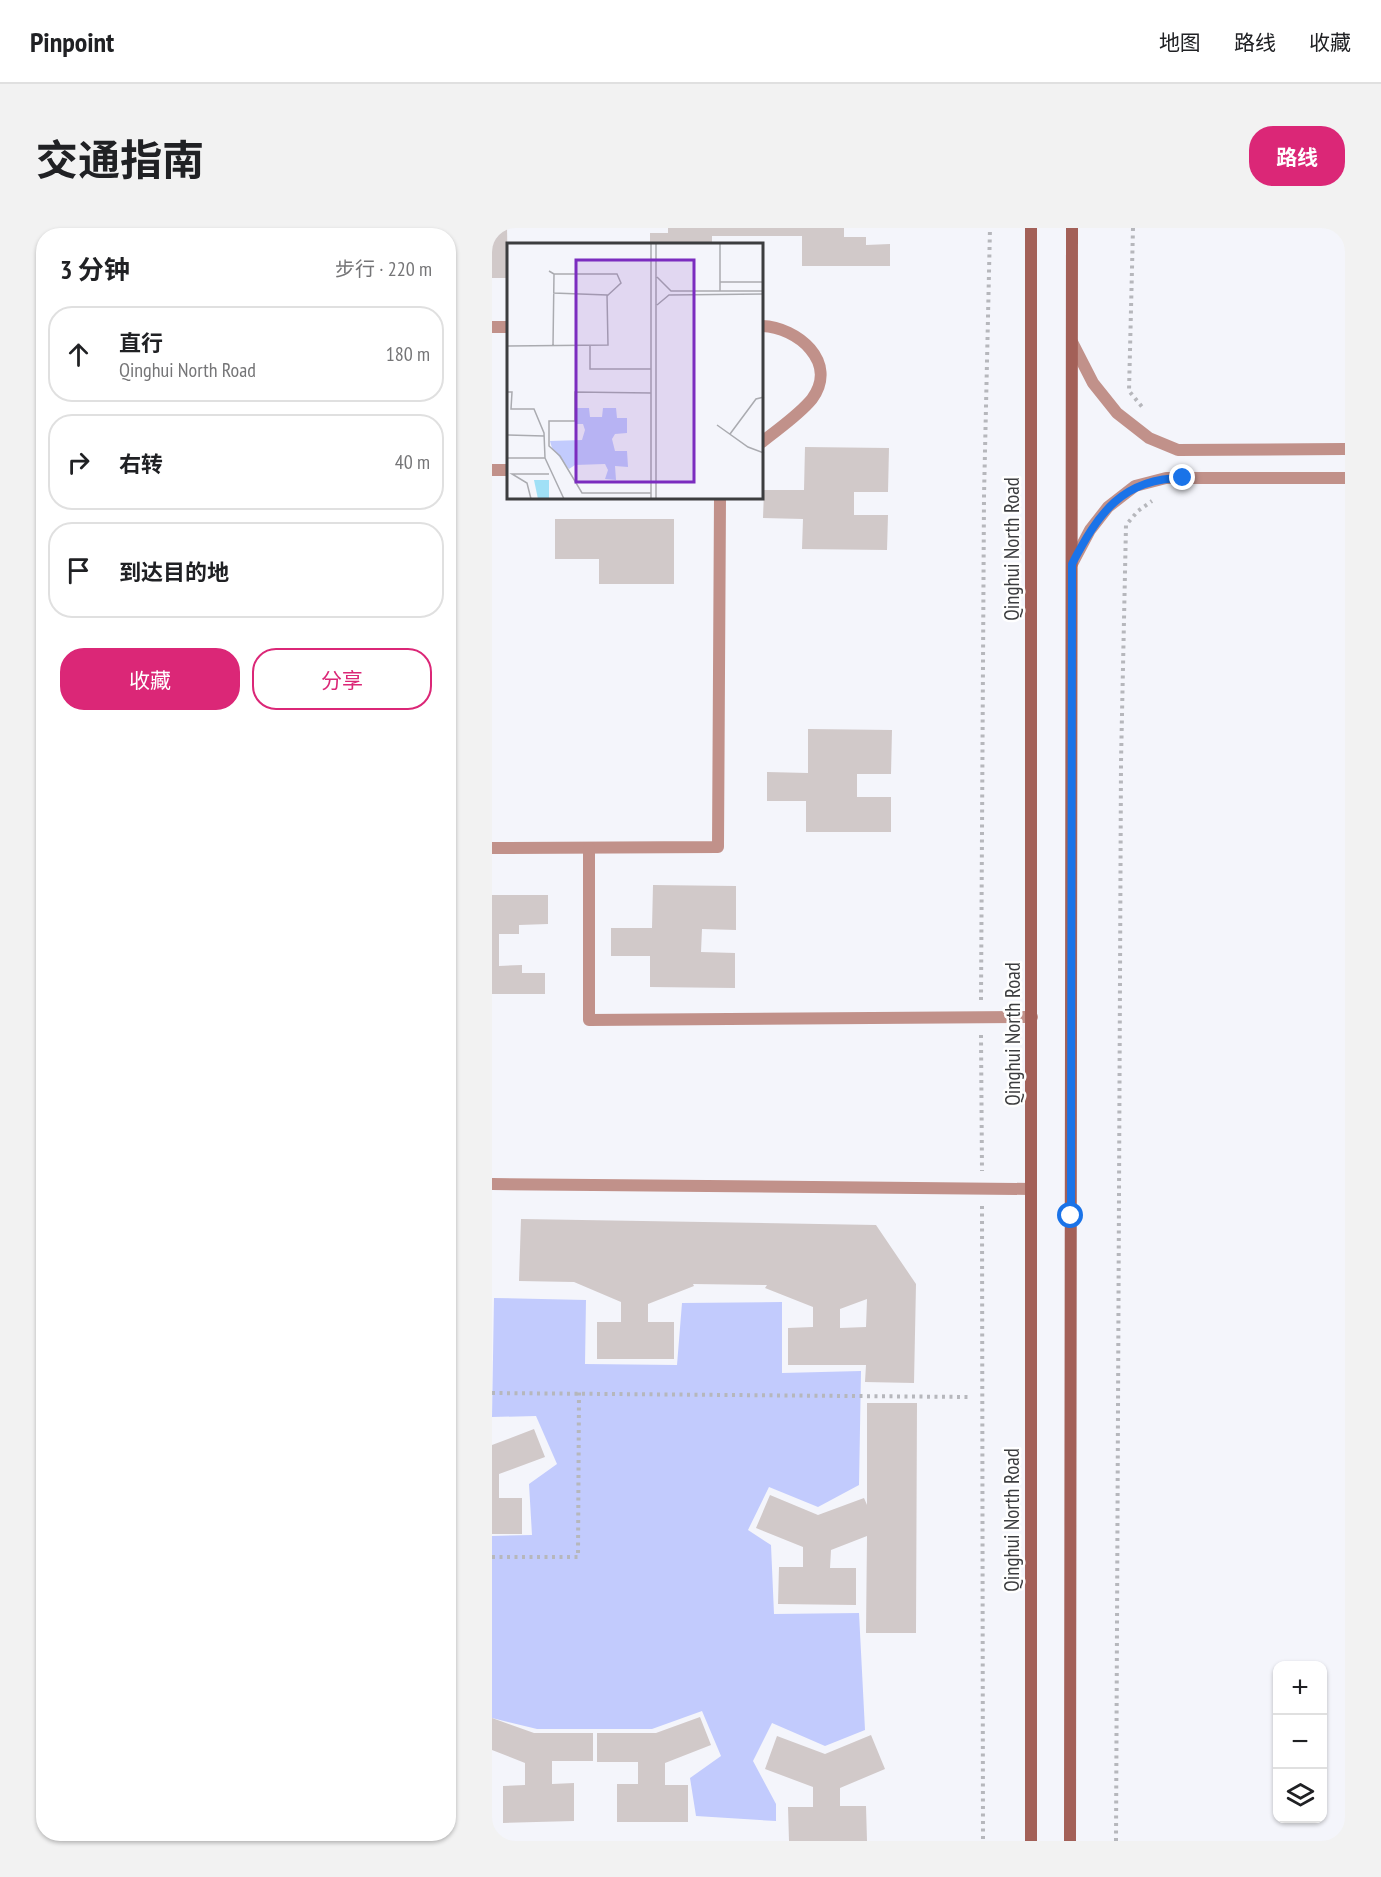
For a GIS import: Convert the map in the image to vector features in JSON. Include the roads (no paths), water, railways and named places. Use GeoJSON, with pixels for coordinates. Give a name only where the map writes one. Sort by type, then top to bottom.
{"type":"FeatureCollection","features":[{"type":"Feature","properties":{"kind":"main road","name":"Qinghui North Road"},"geometry":{"type":"LineString","coordinates":[[1030,228],[1031,1841]]}},
{"type":"Feature","properties":{"kind":"main road"},"geometry":{"type":"LineString","coordinates":[[1070,1841],[1072,228]]}},
{"type":"Feature","properties":{"kind":"street"},"geometry":{"type":"LineString","coordinates":[[764,326],[788,331],[809,346],[815,357],[819,375],[812,398],[764,440]]}},
{"type":"Feature","properties":{"kind":"street"},"geometry":{"type":"LineString","coordinates":[[1072,342],[1093,383],[1118,413],[1149,438],[1178,450],[1345,449]]}},
{"type":"Feature","properties":{"kind":"street"},"geometry":{"type":"LineString","coordinates":[[1072,564],[1090,530],[1108,507],[1135,486],[1166,478],[1345,478]]}},
{"type":"Feature","properties":{"kind":"street"},"geometry":{"type":"LineString","coordinates":[[492,848],[718,847],[720,500]]}},
{"type":"Feature","properties":{"kind":"street"},"geometry":{"type":"LineString","coordinates":[[589,848],[589,1020],[1032,1017]]}},
{"type":"Feature","properties":{"kind":"street"},"geometry":{"type":"LineString","coordinates":[[492,1184],[1031,1190]]}}]}
